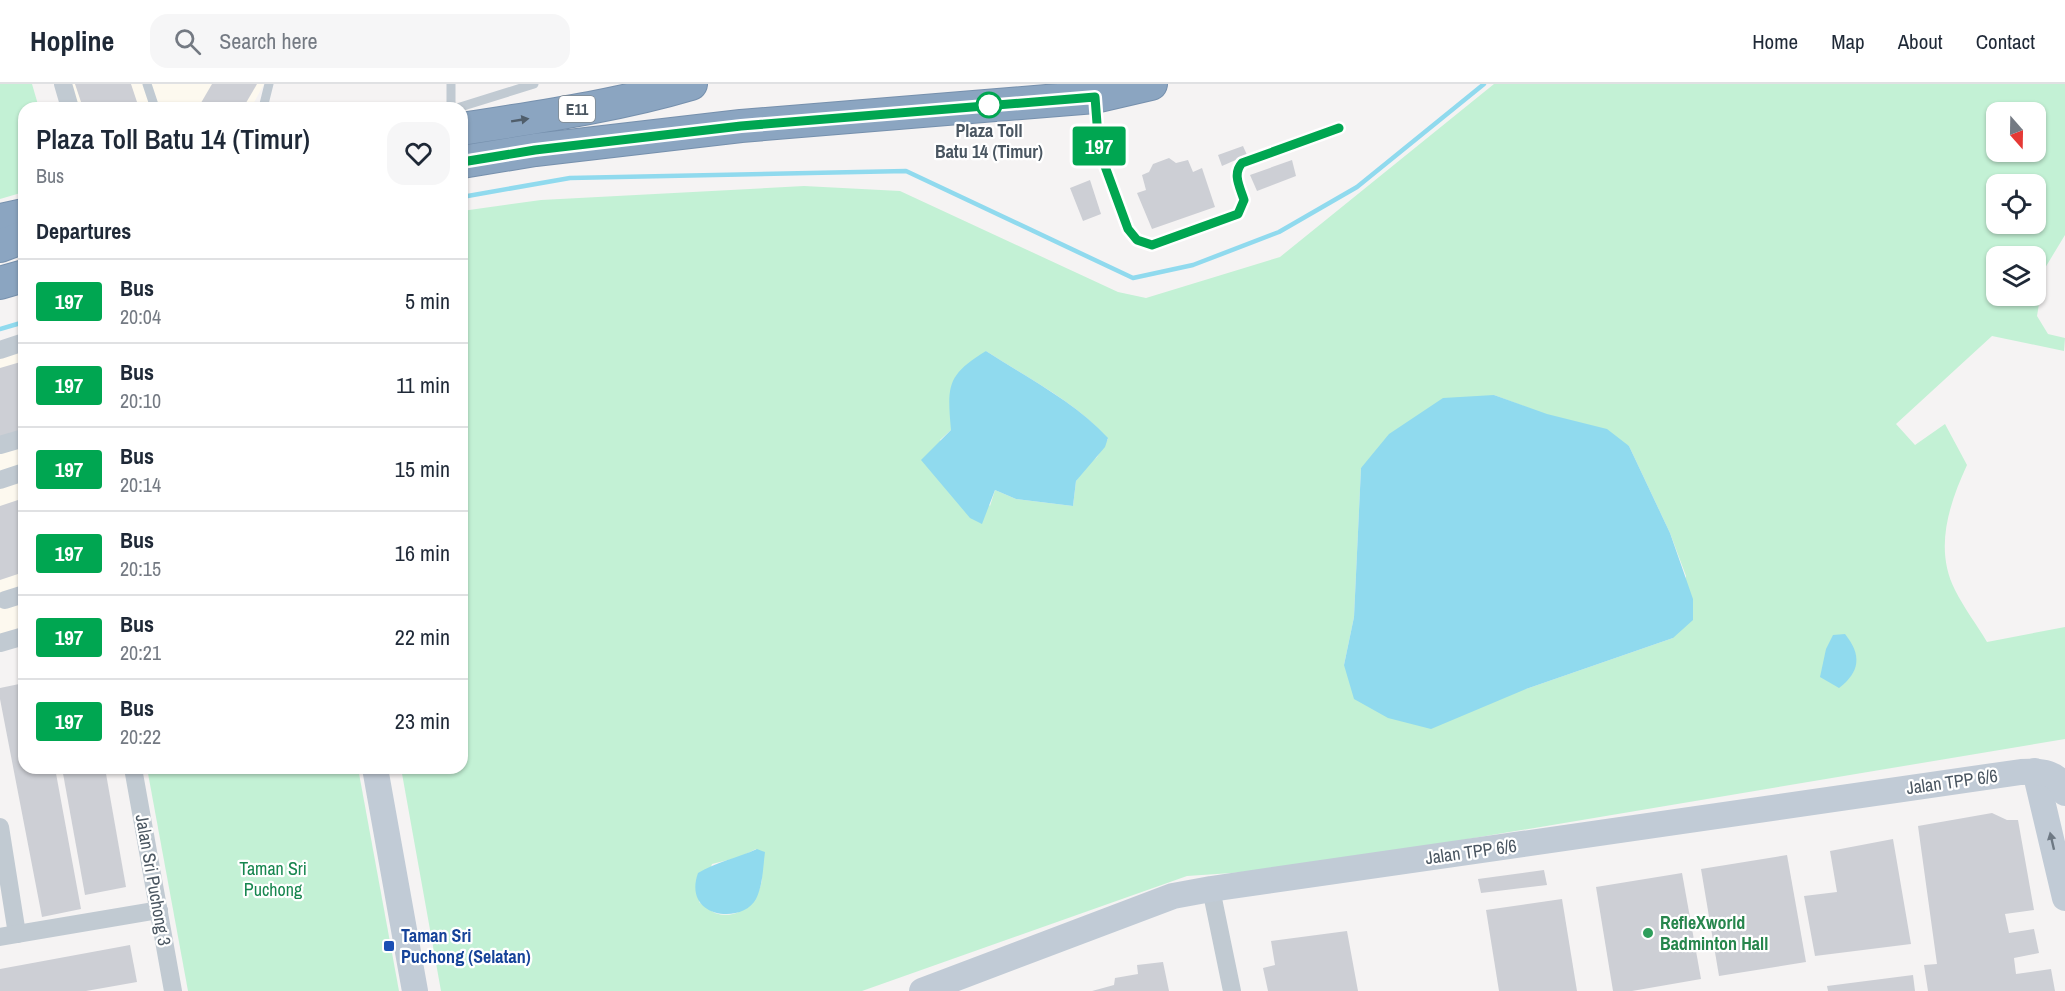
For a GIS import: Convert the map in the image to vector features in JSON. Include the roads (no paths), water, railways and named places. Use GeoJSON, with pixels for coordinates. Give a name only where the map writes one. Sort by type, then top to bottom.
{"type":"FeatureCollection","features":[{"type":"Feature","properties":{"kind":"highway","name":"E11"},"geometry":{"type":"LineString","coordinates":[[468,128],[662,93],[691,84]]}},
{"type":"Feature","properties":{"kind":"highway"},"geometry":{"type":"LineString","coordinates":[[938,108],[973,84]]}},
{"type":"Feature","properties":{"kind":"highway","name":"E11"},"geometry":{"type":"LineString","coordinates":[[468,161],[646,137],[938,108],[1095,97],[1151,84]]}},
{"type":"Feature","properties":{"kind":"highway"},"geometry":{"type":"LineString","coordinates":[[0,220],[18,216]]}},
{"type":"Feature","properties":{"kind":"highway"},"geometry":{"type":"LineString","coordinates":[[0,246],[18,239]]}},
{"type":"Feature","properties":{"kind":"highway"},"geometry":{"type":"LineString","coordinates":[[0,283],[18,278]]}},
{"type":"Feature","properties":{"kind":"street"},"geometry":{"type":"LineString","coordinates":[[63,84],[68,102]]}},
{"type":"Feature","properties":{"kind":"street"},"geometry":{"type":"LineString","coordinates":[[0,350],[18,344]]}},
{"type":"Feature","properties":{"kind":"street"},"geometry":{"type":"LineString","coordinates":[[0,445],[18,440]]}},
{"type":"Feature","properties":{"kind":"street"},"geometry":{"type":"LineString","coordinates":[[0,480],[18,474]]}},
{"type":"Feature","properties":{"kind":"street"},"geometry":{"type":"LineString","coordinates":[[5,600],[18,596]]}},
{"type":"Feature","properties":{"kind":"street"},"geometry":{"type":"LineString","coordinates":[[0,643],[18,638]]}},
{"type":"Feature","properties":{"kind":"street"},"geometry":{"type":"LineString","coordinates":[[2065,793],[2063,783],[2055,775],[2035,771],[2065,898]]}},
{"type":"Feature","properties":{"kind":"street","name":"Jalan TPP 6/6"},"geometry":{"type":"LineString","coordinates":[[932,989],[1173,896],[2035,771]]}},
{"type":"Feature","properties":{"kind":"street","name":"Jalan Sri Puchong 3"},"geometry":{"type":"LineString","coordinates":[[134,774],[173,991]]}},
{"type":"Feature","properties":{"kind":"street"},"geometry":{"type":"LineString","coordinates":[[376,774],[415,991]]}},
{"type":"Feature","properties":{"kind":"street"},"geometry":{"type":"LineString","coordinates":[[0,826],[8,936],[159,910]]}},
{"type":"Feature","properties":{"kind":"street"},"geometry":{"type":"LineString","coordinates":[[1211,890],[1232,991]]}},
{"type":"Feature","properties":{"kind":"lane"},"geometry":{"type":"LineString","coordinates":[[147,84],[153,102]]}},
{"type":"Feature","properties":{"kind":"lane"},"geometry":{"type":"LineString","coordinates":[[264,102],[269,84]]}},
{"type":"Feature","properties":{"kind":"lane"},"geometry":{"type":"LineString","coordinates":[[451,84],[451,102]]}},
{"type":"Feature","properties":{"kind":"lane"},"geometry":{"type":"LineString","coordinates":[[468,105],[534,84]]}},
{"type":"Feature","properties":{"kind":"lane"},"geometry":{"type":"LineString","coordinates":[[1095,97],[1099,150],[1128,229],[1137,240],[1152,245],[1238,214],[1244,200],[1236,177],[1237,169],[1242,163],[1339,128]]}},
{"type":"Feature","properties":{"kind":"water"},"geometry":{"type":"Polygon","coordinates":[[[986,351],[1066,402],[1108,438],[1105,447],[1076,481],[1073,506],[1016,499],[995,490],[982,524],[970,518],[921,460],[951,430],[949,402],[952,383],[964,367],[986,351]]]}},
{"type":"Feature","properties":{"kind":"water"},"geometry":{"type":"Polygon","coordinates":[[[1494,395],[1547,414],[1607,429],[1629,446],[1670,533],[1693,599],[1693,620],[1673,638],[1526,689],[1431,729],[1388,718],[1354,699],[1344,665],[1354,617],[1361,468],[1389,434],[1443,398],[1494,395]]]}},
{"type":"Feature","properties":{"kind":"water"},"geometry":{"type":"Polygon","coordinates":[[[1845,634],[1854,649],[1856,663],[1851,676],[1839,688],[1820,677],[1826,649],[1833,635],[1845,634]]]}},
{"type":"Feature","properties":{"kind":"water"},"geometry":{"type":"Polygon","coordinates":[[[757,849],[765,852],[761,882],[756,899],[749,907],[739,912],[716,913],[706,908],[698,900],[695,888],[698,873],[757,849]]]}},
{"type":"Feature","properties":{"kind":"waterway"},"geometry":{"type":"LineString","coordinates":[[468,196],[570,178],[906,171],[1133,278],[1193,265],[1279,232],[1357,187],[1484,84]]}},
{"type":"Feature","properties":{"kind":"waterway"},"geometry":{"type":"LineString","coordinates":[[0,329],[18,324]]}},
{"type":"Feature","properties":{"kind":"place","name":"Plaza Toll Batu 14 (Timur)"},"geometry":{"type":"Point","coordinates":[989,105]}},
{"type":"Feature","properties":{"kind":"place","name":"RefleXworld Badminton Hall"},"geometry":{"type":"Point","coordinates":[1648,933]}},
{"type":"Feature","properties":{"kind":"place","name":"Taman Sri Puchong (Selatan)"},"geometry":{"type":"Point","coordinates":[389,946]}},
{"type":"Feature","properties":{"kind":"park label","name":"Taman Sri Puchong"},"geometry":{"type":"Point","coordinates":[273,879]}}]}
